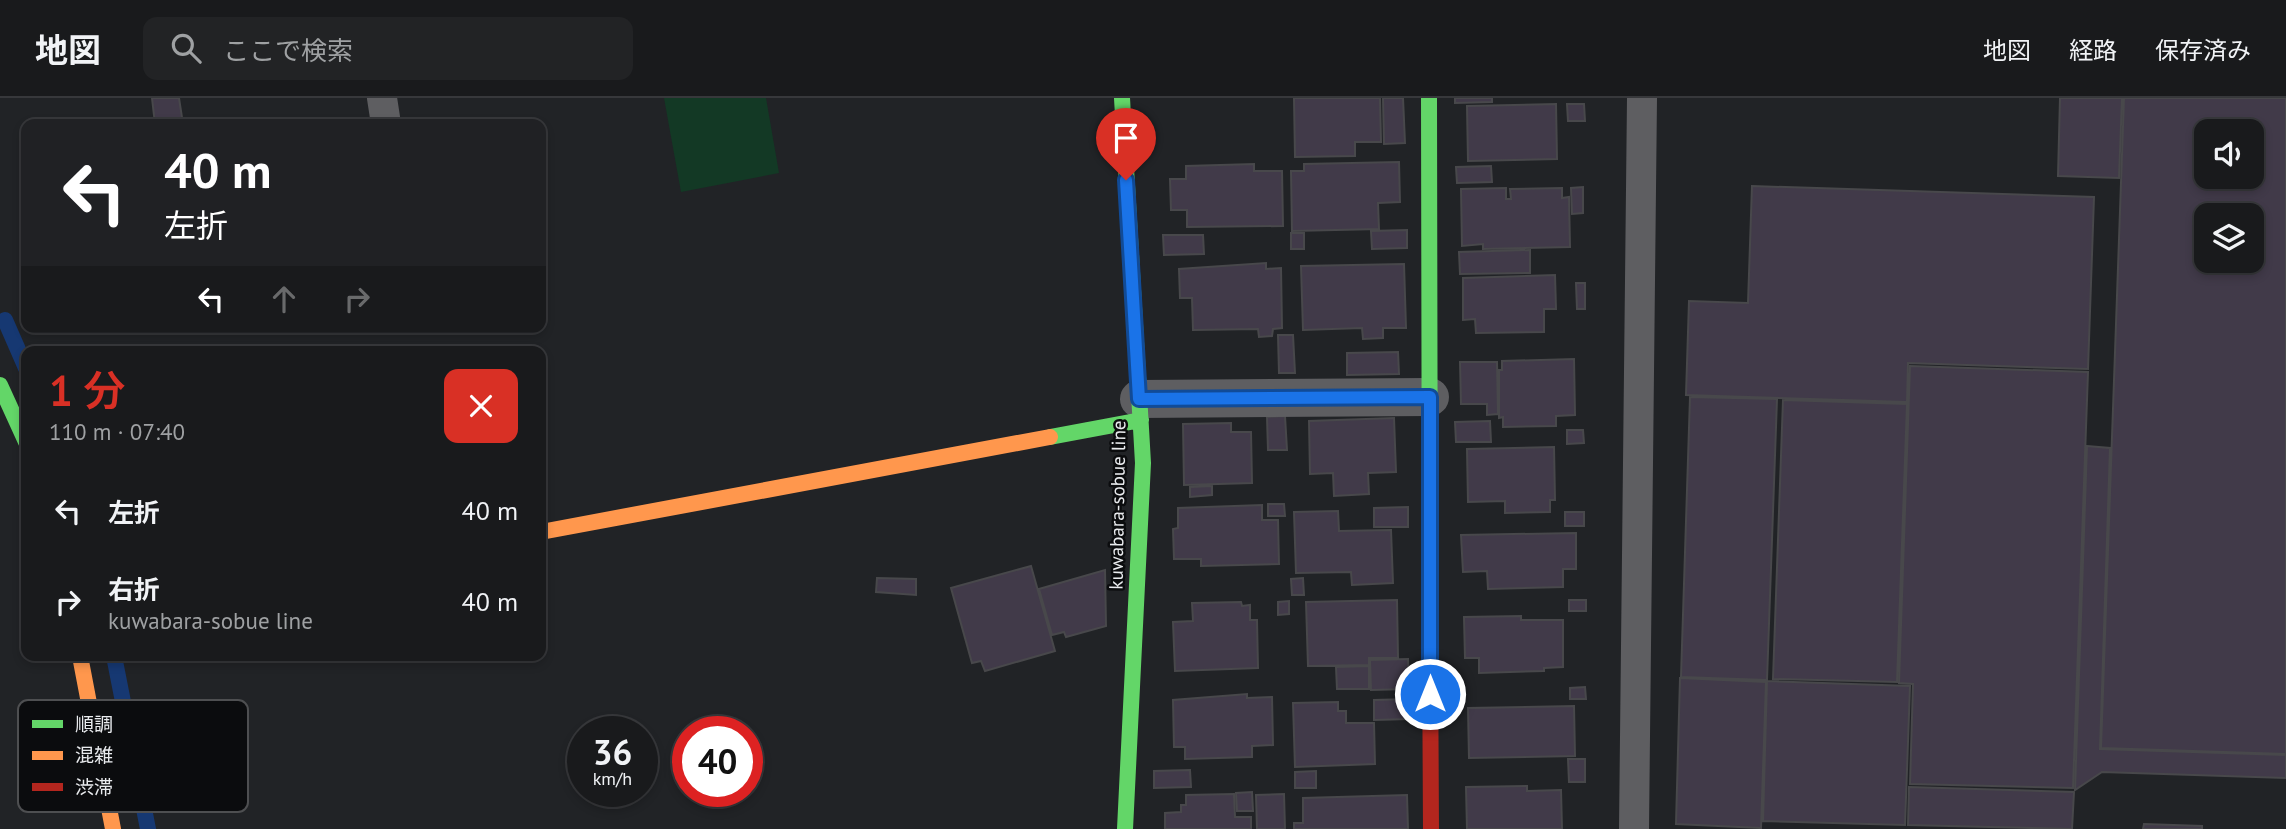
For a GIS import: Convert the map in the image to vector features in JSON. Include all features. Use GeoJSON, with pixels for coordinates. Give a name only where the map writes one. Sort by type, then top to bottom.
{"type":"FeatureCollection","features":[{"type":"Feature","properties":{"kind":"street","name":"kuwabara-sobue line"},"geometry":{"type":"LineString","coordinates":[[1122,98],[1143,463],[1125,829]]}},
{"type":"Feature","properties":{"kind":"street"},"geometry":{"type":"LineString","coordinates":[[1429,98],[1431,829]]}},
{"type":"Feature","properties":{"kind":"street"},"geometry":{"type":"LineString","coordinates":[[0,384],[21,431]]}},
{"type":"Feature","properties":{"kind":"street"},"geometry":{"type":"LineString","coordinates":[[546,531],[1140,410],[1430,397]]}},
{"type":"Feature","properties":{"kind":"street"},"geometry":{"type":"LineString","coordinates":[[81,661],[88,700]]}},
{"type":"Feature","properties":{"kind":"lane"},"geometry":{"type":"LineString","coordinates":[[382,98],[385,119]]}},
{"type":"Feature","properties":{"kind":"lane"},"geometry":{"type":"LineString","coordinates":[[1634,829],[1642,98]]}},
{"type":"Feature","properties":{"kind":"green space"},"geometry":{"type":"Polygon","coordinates":[[[664,98],[766,98],[779,173],[681,192],[664,98]]]}},
{"type":"Feature","properties":{"kind":"building"},"geometry":{"type":"Polygon","coordinates":[[[152,98],[179,98],[182,119],[154,119],[152,98]]]}},
{"type":"Feature","properties":{"kind":"building"},"geometry":{"type":"Polygon","coordinates":[[[1294,98],[1380,98],[1381,142],[1355,142],[1355,156],[1295,157],[1294,98]]]}},
{"type":"Feature","properties":{"kind":"building"},"geometry":{"type":"Polygon","coordinates":[[[1383,98],[1403,98],[1405,143],[1384,144],[1383,98]]]}},
{"type":"Feature","properties":{"kind":"building"},"geometry":{"type":"Polygon","coordinates":[[[1455,98],[1492,98],[1492,102],[1455,103],[1455,98]]]}},
{"type":"Feature","properties":{"kind":"building"},"geometry":{"type":"Polygon","coordinates":[[[2060,98],[2122,98],[2119,178],[2058,176],[2060,98]]]}},
{"type":"Feature","properties":{"kind":"building"},"geometry":{"type":"Polygon","coordinates":[[[2124,98],[2286,98],[2286,754],[2101,748],[2124,98]]]}},
{"type":"Feature","properties":{"kind":"building"},"geometry":{"type":"Polygon","coordinates":[[[1556,104],[1557,159],[1468,161],[1467,106],[1556,104]]]}},
{"type":"Feature","properties":{"kind":"building"},"geometry":{"type":"Polygon","coordinates":[[[1567,104],[1584,104],[1585,121],[1568,121],[1567,104]]]}},
{"type":"Feature","properties":{"kind":"building"},"geometry":{"type":"Polygon","coordinates":[[[1399,162],[1400,202],[1378,203],[1379,229],[1292,231],[1291,171],[1304,171],[1304,164],[1399,162]]]}},
{"type":"Feature","properties":{"kind":"building"},"geometry":{"type":"Polygon","coordinates":[[[1254,164],[1254,171],[1282,171],[1283,226],[1187,227],[1187,210],[1171,210],[1170,179],[1186,179],[1186,166],[1254,164]]]}},
{"type":"Feature","properties":{"kind":"building"},"geometry":{"type":"Polygon","coordinates":[[[1491,166],[1492,182],[1457,183],[1456,167],[1491,166]]]}},
{"type":"Feature","properties":{"kind":"building"},"geometry":{"type":"Polygon","coordinates":[[[1752,186],[2094,197],[2088,369],[1908,363],[1907,402],[1686,395],[1689,301],[1748,303],[1752,186]]]}},
{"type":"Feature","properties":{"kind":"building"},"geometry":{"type":"Polygon","coordinates":[[[1583,187],[1583,213],[1572,214],[1571,188],[1583,187]]]}},
{"type":"Feature","properties":{"kind":"building"},"geometry":{"type":"Polygon","coordinates":[[[1506,188],[1506,199],[1511,199],[1510,189],[1562,188],[1562,198],[1569,197],[1570,247],[1483,249],[1483,244],[1462,246],[1461,189],[1506,188]]]}},
{"type":"Feature","properties":{"kind":"building"},"geometry":{"type":"Polygon","coordinates":[[[1407,230],[1407,248],[1372,249],[1371,231],[1407,230]]]}},
{"type":"Feature","properties":{"kind":"building"},"geometry":{"type":"Polygon","coordinates":[[[1291,233],[1304,233],[1304,249],[1291,249],[1291,233]]]}},
{"type":"Feature","properties":{"kind":"building"},"geometry":{"type":"Polygon","coordinates":[[[1163,235],[1203,235],[1204,254],[1164,255],[1163,235]]]}},
{"type":"Feature","properties":{"kind":"building"},"geometry":{"type":"Polygon","coordinates":[[[1530,250],[1530,273],[1460,274],[1459,252],[1530,250]]]}},
{"type":"Feature","properties":{"kind":"building"},"geometry":{"type":"Polygon","coordinates":[[[1266,263],[1266,269],[1281,268],[1282,328],[1273,329],[1272,336],[1259,337],[1258,329],[1193,330],[1192,298],[1180,298],[1179,269],[1266,263]]]}},
{"type":"Feature","properties":{"kind":"building"},"geometry":{"type":"Polygon","coordinates":[[[1404,264],[1406,328],[1383,328],[1383,338],[1363,339],[1362,328],[1303,330],[1301,266],[1404,264]]]}},
{"type":"Feature","properties":{"kind":"building"},"geometry":{"type":"Polygon","coordinates":[[[1555,275],[1556,309],[1544,309],[1544,332],[1476,333],[1475,319],[1463,320],[1463,278],[1555,275]]]}},
{"type":"Feature","properties":{"kind":"building"},"geometry":{"type":"Polygon","coordinates":[[[1576,283],[1585,283],[1585,309],[1577,309],[1576,283]]]}},
{"type":"Feature","properties":{"kind":"building"},"geometry":{"type":"Polygon","coordinates":[[[1278,335],[1293,335],[1295,373],[1279,373],[1278,335]]]}},
{"type":"Feature","properties":{"kind":"building"},"geometry":{"type":"Polygon","coordinates":[[[1398,352],[1399,374],[1347,375],[1347,353],[1398,352]]]}},
{"type":"Feature","properties":{"kind":"building"},"geometry":{"type":"Polygon","coordinates":[[[1574,359],[1575,415],[1556,416],[1556,426],[1503,427],[1503,417],[1499,418],[1499,370],[1502,370],[1502,361],[1574,359]]]}},
{"type":"Feature","properties":{"kind":"building"},"geometry":{"type":"Polygon","coordinates":[[[1460,362],[1497,362],[1498,414],[1487,415],[1487,404],[1461,404],[1460,362]]]}},
{"type":"Feature","properties":{"kind":"building"},"geometry":{"type":"Polygon","coordinates":[[[1910,366],[2088,372],[2073,788],[1910,784],[1913,684],[1899,683],[1910,366]]]}},
{"type":"Feature","properties":{"kind":"building"},"geometry":{"type":"Polygon","coordinates":[[[1690,397],[1777,399],[1767,680],[1681,677],[1690,397]]]}},
{"type":"Feature","properties":{"kind":"building"},"geometry":{"type":"Polygon","coordinates":[[[1783,400],[1907,404],[1897,682],[1773,679],[1783,400]]]}},
{"type":"Feature","properties":{"kind":"building"},"geometry":{"type":"Polygon","coordinates":[[[1285,416],[1287,450],[1268,450],[1267,417],[1285,416]]]}},
{"type":"Feature","properties":{"kind":"building"},"geometry":{"type":"Polygon","coordinates":[[[1394,418],[1396,472],[1368,473],[1369,494],[1334,496],[1333,473],[1310,474],[1309,421],[1394,418]]]}},
{"type":"Feature","properties":{"kind":"building"},"geometry":{"type":"Polygon","coordinates":[[[1490,421],[1491,442],[1456,442],[1455,422],[1490,421]]]}},
{"type":"Feature","properties":{"kind":"building"},"geometry":{"type":"Polygon","coordinates":[[[1231,423],[1231,432],[1251,432],[1252,483],[1184,485],[1183,424],[1231,423]]]}},
{"type":"Feature","properties":{"kind":"building"},"geometry":{"type":"Polygon","coordinates":[[[1567,430],[1583,430],[1584,443],[1567,444],[1567,430]]]}},
{"type":"Feature","properties":{"kind":"building"},"geometry":{"type":"Polygon","coordinates":[[[2087,446],[2110,448],[2100,749],[2286,755],[2286,778],[2102,772],[2075,790],[2087,446]]]}},
{"type":"Feature","properties":{"kind":"building"},"geometry":{"type":"Polygon","coordinates":[[[1554,447],[1555,500],[1550,500],[1550,512],[1505,513],[1505,501],[1468,502],[1467,449],[1554,447]]]}},
{"type":"Feature","properties":{"kind":"building"},"geometry":{"type":"Polygon","coordinates":[[[1212,486],[1212,495],[1190,497],[1190,487],[1212,486]]]}},
{"type":"Feature","properties":{"kind":"building"},"geometry":{"type":"Polygon","coordinates":[[[1268,504],[1284,504],[1285,516],[1268,516],[1268,504]]]}},
{"type":"Feature","properties":{"kind":"building"},"geometry":{"type":"Polygon","coordinates":[[[1262,505],[1262,520],[1278,520],[1279,564],[1201,566],[1201,559],[1174,559],[1173,529],[1178,528],[1178,508],[1262,505]]]}},
{"type":"Feature","properties":{"kind":"building"},"geometry":{"type":"Polygon","coordinates":[[[1408,507],[1408,527],[1374,527],[1374,508],[1408,507]]]}},
{"type":"Feature","properties":{"kind":"building"},"geometry":{"type":"Polygon","coordinates":[[[1338,511],[1339,531],[1391,530],[1393,583],[1352,585],[1351,572],[1296,573],[1294,512],[1338,511]]]}},
{"type":"Feature","properties":{"kind":"building"},"geometry":{"type":"Polygon","coordinates":[[[1565,512],[1584,512],[1584,526],[1565,526],[1565,512]]]}},
{"type":"Feature","properties":{"kind":"building"},"geometry":{"type":"Polygon","coordinates":[[[1576,533],[1576,569],[1563,569],[1563,587],[1488,589],[1487,571],[1463,572],[1461,535],[1576,533]]]}},
{"type":"Feature","properties":{"kind":"building"},"geometry":{"type":"Polygon","coordinates":[[[1031,566],[1055,651],[985,671],[981,661],[972,663],[951,588],[1031,566]]]}},
{"type":"Feature","properties":{"kind":"building"},"geometry":{"type":"Polygon","coordinates":[[[1105,570],[1106,626],[1066,637],[1064,632],[1052,635],[1039,589],[1105,570]]]}},
{"type":"Feature","properties":{"kind":"building"},"geometry":{"type":"Polygon","coordinates":[[[877,578],[916,579],[916,595],[876,592],[877,578]]]}},
{"type":"Feature","properties":{"kind":"building"},"geometry":{"type":"Polygon","coordinates":[[[1303,578],[1304,595],[1292,595],[1291,579],[1303,578]]]}},
{"type":"Feature","properties":{"kind":"building"},"geometry":{"type":"Polygon","coordinates":[[[1397,600],[1398,658],[1369,658],[1369,665],[1308,666],[1306,602],[1397,600]]]}},
{"type":"Feature","properties":{"kind":"building"},"geometry":{"type":"Polygon","coordinates":[[[1569,600],[1586,600],[1586,611],[1569,611],[1569,600]]]}},
{"type":"Feature","properties":{"kind":"building"},"geometry":{"type":"Polygon","coordinates":[[[1289,601],[1289,614],[1278,615],[1278,602],[1289,601]]]}},
{"type":"Feature","properties":{"kind":"building"},"geometry":{"type":"Polygon","coordinates":[[[1241,602],[1242,606],[1250,605],[1250,620],[1257,620],[1258,668],[1175,671],[1173,622],[1193,621],[1192,603],[1241,602]]]}},
{"type":"Feature","properties":{"kind":"building"},"geometry":{"type":"Polygon","coordinates":[[[1521,616],[1521,620],[1563,620],[1563,667],[1544,668],[1544,671],[1479,673],[1479,658],[1465,658],[1464,617],[1521,616]]]}},
{"type":"Feature","properties":{"kind":"building"},"geometry":{"type":"Polygon","coordinates":[[[1408,659],[1409,689],[1371,690],[1370,660],[1408,659]]]}},
{"type":"Feature","properties":{"kind":"building"},"geometry":{"type":"Polygon","coordinates":[[[1369,666],[1369,689],[1337,689],[1336,667],[1369,666]]]}},
{"type":"Feature","properties":{"kind":"building"},"geometry":{"type":"Polygon","coordinates":[[[1680,678],[1766,682],[1761,828],[1676,824],[1680,678]]]}},
{"type":"Feature","properties":{"kind":"building"},"geometry":{"type":"Polygon","coordinates":[[[1767,681],[1910,686],[1905,825],[1763,821],[1767,681]]]}},
{"type":"Feature","properties":{"kind":"building"},"geometry":{"type":"Polygon","coordinates":[[[1585,687],[1586,699],[1570,699],[1570,688],[1585,687]]]}},
{"type":"Feature","properties":{"kind":"building"},"geometry":{"type":"Polygon","coordinates":[[[1247,694],[1247,698],[1272,697],[1273,745],[1252,746],[1252,757],[1185,759],[1185,747],[1174,747],[1173,700],[1247,694]]]}},
{"type":"Feature","properties":{"kind":"building"},"geometry":{"type":"Polygon","coordinates":[[[1410,699],[1410,719],[1374,720],[1374,700],[1410,699]]]}},
{"type":"Feature","properties":{"kind":"building"},"geometry":{"type":"Polygon","coordinates":[[[1338,702],[1338,711],[1346,711],[1346,723],[1374,723],[1375,764],[1295,767],[1293,703],[1338,702]]]}},
{"type":"Feature","properties":{"kind":"building"},"geometry":{"type":"Polygon","coordinates":[[[1574,706],[1575,756],[1469,758],[1468,708],[1574,706]]]}},
{"type":"Feature","properties":{"kind":"building"},"geometry":{"type":"Polygon","coordinates":[[[1568,759],[1585,759],[1585,782],[1569,782],[1568,759]]]}},
{"type":"Feature","properties":{"kind":"building"},"geometry":{"type":"Polygon","coordinates":[[[1190,770],[1191,787],[1154,788],[1154,771],[1190,770]]]}},
{"type":"Feature","properties":{"kind":"building"},"geometry":{"type":"Polygon","coordinates":[[[1316,771],[1316,788],[1295,788],[1295,772],[1316,771]]]}},
{"type":"Feature","properties":{"kind":"building"},"geometry":{"type":"Polygon","coordinates":[[[1527,786],[1527,791],[1561,790],[1562,829],[1467,829],[1466,787],[1527,786]]]}},
{"type":"Feature","properties":{"kind":"building"},"geometry":{"type":"Polygon","coordinates":[[[1909,787],[2074,792],[2072,829],[1908,825],[1909,787]]]}},
{"type":"Feature","properties":{"kind":"building"},"geometry":{"type":"Polygon","coordinates":[[[1252,792],[1253,811],[1237,811],[1236,793],[1252,792]]]}},
{"type":"Feature","properties":{"kind":"building"},"geometry":{"type":"Polygon","coordinates":[[[1234,794],[1235,817],[1251,817],[1251,829],[1165,829],[1165,813],[1181,812],[1181,805],[1186,805],[1186,795],[1234,794]]]}},
{"type":"Feature","properties":{"kind":"building"},"geometry":{"type":"Polygon","coordinates":[[[1284,794],[1285,829],[1257,829],[1256,795],[1284,794]]]}},
{"type":"Feature","properties":{"kind":"building"},"geometry":{"type":"Polygon","coordinates":[[[1407,795],[1408,829],[1294,829],[1294,823],[1303,823],[1303,798],[1407,795]]]}},
{"type":"Feature","properties":{"kind":"building"},"geometry":{"type":"Polygon","coordinates":[[[2144,824],[2202,826],[2202,829],[2143,829],[2144,824]]]}},
{"type":"Feature","properties":{"kind":"waterway"},"geometry":{"type":"LineString","coordinates":[[5,320],[21,357]]}},
{"type":"Feature","properties":{"kind":"waterway"},"geometry":{"type":"LineString","coordinates":[[115,661],[123,700]]}},
{"type":"Feature","properties":{"kind":"waterway"},"geometry":{"type":"LineString","coordinates":[[145,812],[148,829]]}},
{"type":"Feature","properties":{"kind":"traffic: fast"},"geometry":{"type":"LineString","coordinates":[[1122,98],[1143,463],[1125,829]]}},
{"type":"Feature","properties":{"kind":"traffic: fast"},"geometry":{"type":"LineString","coordinates":[[1429,98],[1430,642]]}},
{"type":"Feature","properties":{"kind":"traffic: fast"},"geometry":{"type":"LineString","coordinates":[[0,385],[21,431]]}},
{"type":"Feature","properties":{"kind":"traffic: fast"},"geometry":{"type":"LineString","coordinates":[[1050,437],[1141,420]]}},
{"type":"Feature","properties":{"kind":"traffic: slow"},"geometry":{"type":"LineString","coordinates":[[546,531],[1050,437]]}},
{"type":"Feature","properties":{"kind":"traffic: slow"},"geometry":{"type":"LineString","coordinates":[[81,661],[88,700]]}},
{"type":"Feature","properties":{"kind":"traffic: slow"},"geometry":{"type":"LineString","coordinates":[[110,812],[113,829]]}},
{"type":"Feature","properties":{"kind":"traffic: jam"},"geometry":{"type":"LineString","coordinates":[[1430,642],[1431,829]]}},
{"type":"Feature","properties":{"kind":"route"},"geometry":{"type":"LineString","coordinates":[[1126,180],[1139,399],[1430,397],[1430,694]]}}]}
